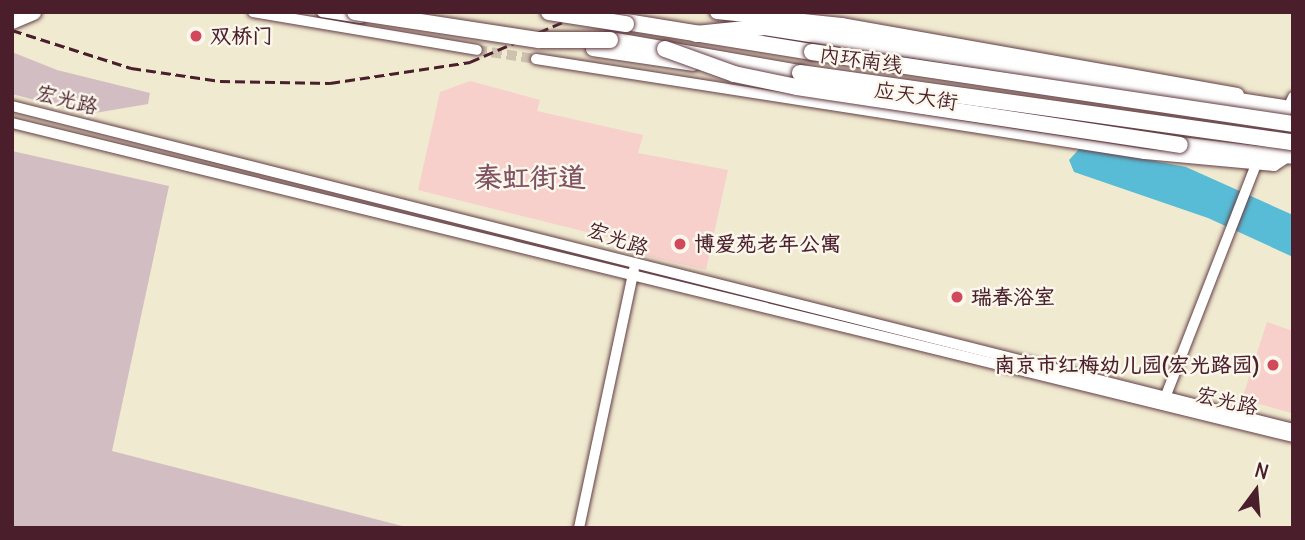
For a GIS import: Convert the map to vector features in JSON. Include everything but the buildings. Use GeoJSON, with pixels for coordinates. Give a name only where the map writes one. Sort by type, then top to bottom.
{"type":"FeatureCollection","features":[{"type":"Feature","properties":{"kind":"highway"},"geometry":{"type":"LineString","coordinates":[[12,21],[33,12]]}},
{"type":"Feature","properties":{"kind":"highway"},"geometry":{"type":"LineString","coordinates":[[355,12],[539,40],[610,40]]}},
{"type":"Feature","properties":{"kind":"highway","name":"内环南线"},"geometry":{"type":"LineString","coordinates":[[424,12],[1291,152]]}},
{"type":"Feature","properties":{"kind":"highway","name":"内环南线"},"geometry":{"type":"LineString","coordinates":[[550,12],[1293,124]]}},
{"type":"Feature","properties":{"kind":"highway"},"geometry":{"type":"LineString","coordinates":[[592,12],[626,24]]}},
{"type":"Feature","properties":{"kind":"highway"},"geometry":{"type":"LineString","coordinates":[[696,34],[765,27],[1290,105]]}},
{"type":"Feature","properties":{"kind":"highway"},"geometry":{"type":"LineString","coordinates":[[664,49],[734,74],[797,87],[1180,145],[1258,164]]}},
{"type":"Feature","properties":{"kind":"main road"},"geometry":{"type":"LineString","coordinates":[[717,12],[841,25],[1196,83],[1290,105]]}},
{"type":"Feature","properties":{"kind":"main road","name":"应天大街"},"geometry":{"type":"LineString","coordinates":[[593,49],[1258,164],[1291,152]]}},
{"type":"Feature","properties":{"kind":"street"},"geometry":{"type":"LineString","coordinates":[[253,12],[477,50]]}},
{"type":"Feature","properties":{"kind":"street"},"geometry":{"type":"LineString","coordinates":[[322,12],[468,34]]}},
{"type":"Feature","properties":{"kind":"street","name":"应天大街"},"geometry":{"type":"LineString","coordinates":[[537,59],[1145,154],[1258,164]]}},
{"type":"Feature","properties":{"kind":"street"},"geometry":{"type":"LineString","coordinates":[[1163,402],[1258,164],[1290,105]]}},
{"type":"Feature","properties":{"kind":"street","name":"宏光路"},"geometry":{"type":"LineString","coordinates":[[12,106],[614,254],[634,272]]}},
{"type":"Feature","properties":{"kind":"street","name":"宏光路"},"geometry":{"type":"LineString","coordinates":[[12,122],[610,264],[1293,437]]}},
{"type":"Feature","properties":{"kind":"street"},"geometry":{"type":"LineString","coordinates":[[579,528],[634,272]]}},
{"type":"Feature","properties":{"kind":"street","name":"宏光路"},"geometry":{"type":"LineString","coordinates":[[1163,402],[1293,429]]}},
{"type":"Feature","properties":{"kind":"shaded area"},"geometry":{"type":"Polygon","coordinates":[[[12,52],[57,70],[150,93],[148,104],[89,114],[12,94],[12,52]]]}},
{"type":"Feature","properties":{"kind":"shaded area"},"geometry":{"type":"Polygon","coordinates":[[[470,81],[540,100],[537,111],[643,135],[638,153],[728,170],[706,270],[637,254],[619,240],[418,190],[440,92],[470,81]]]}},
{"type":"Feature","properties":{"kind":"shaded area"},"geometry":{"type":"Polygon","coordinates":[[[12,151],[169,186],[112,451],[410,528],[12,528],[12,151]]]}},
{"type":"Feature","properties":{"kind":"shaded area","name":"南京市红梅幼儿园(宏光路园)"},"geometry":{"type":"Polygon","coordinates":[[[1267,322],[1293,331],[1291,413],[1242,399],[1267,322]]]}},
{"type":"Feature","properties":{"kind":"water"},"geometry":{"type":"Polygon","coordinates":[[[1081,147],[1186,167],[1293,215],[1293,257],[1208,218],[1074,172],[1069,160],[1081,147]]]}},
{"type":"Feature","properties":{"kind":"tunnel"},"geometry":{"type":"LineString","coordinates":[[477,50],[536,59]]}},
{"type":"Feature","properties":{"kind":"railway"},"geometry":{"type":"LineString","coordinates":[[12,30],[131,68],[220,81],[330,83],[470,62],[586,12]]}},
{"type":"Feature","properties":{"kind":"place","name":"双桥门"},"geometry":{"type":"Point","coordinates":[196,36]}},
{"type":"Feature","properties":{"kind":"place","name":"博爱苑老年公寓"},"geometry":{"type":"Point","coordinates":[680,244]}},
{"type":"Feature","properties":{"kind":"place","name":"瑞春浴室"},"geometry":{"type":"Point","coordinates":[957,297]}},
{"type":"Feature","properties":{"kind":"place","name":"南京市红梅幼儿园(宏光路园)"},"geometry":{"type":"Point","coordinates":[1273,365]}},
{"type":"Feature","properties":{"kind":"district","name":"秦虹街道"},"geometry":{"type":"Point","coordinates":[530,177]}}]}
